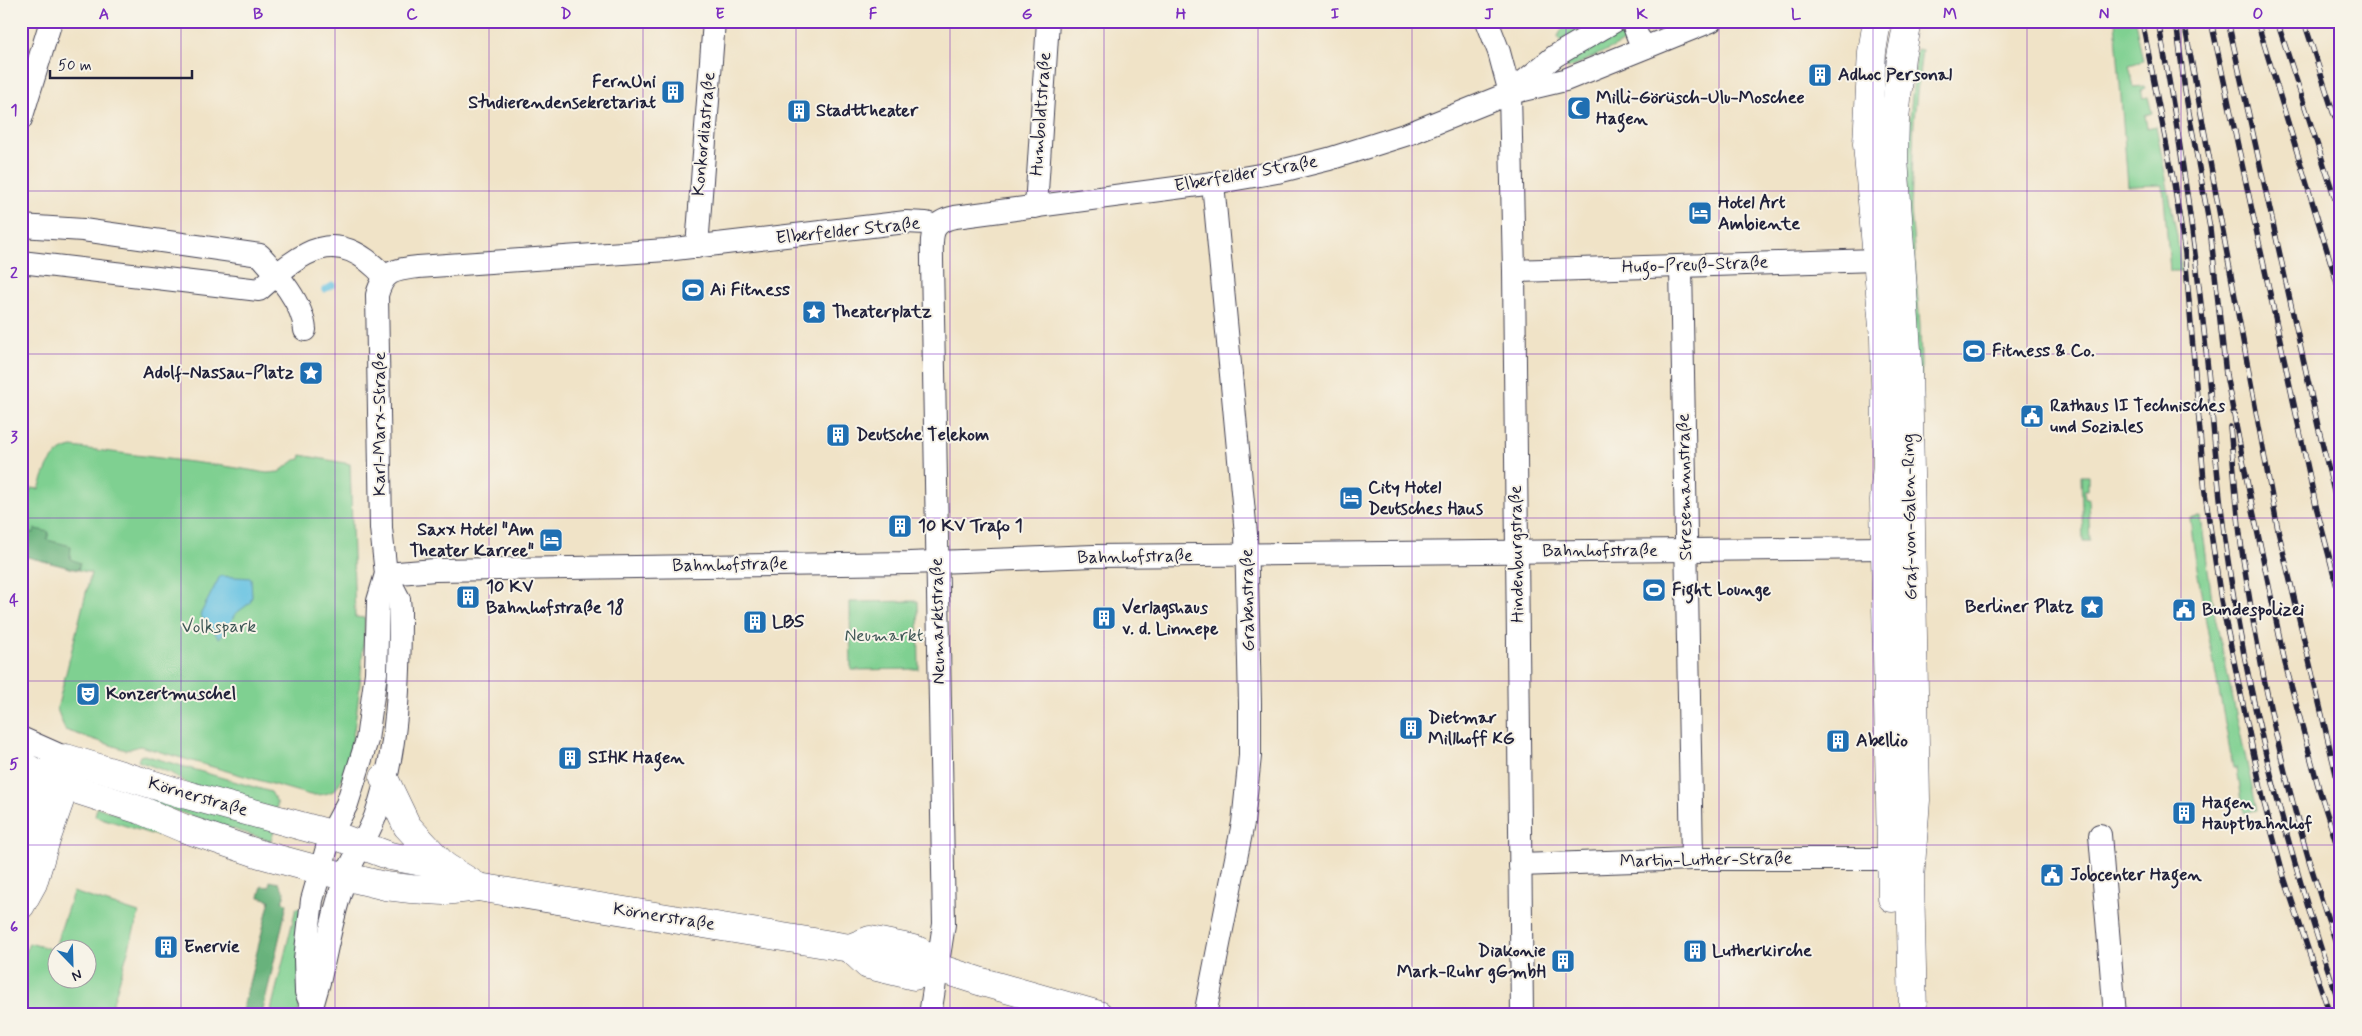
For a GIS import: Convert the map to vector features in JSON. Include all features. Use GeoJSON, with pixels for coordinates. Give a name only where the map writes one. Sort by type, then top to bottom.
{"type":"FeatureCollection","features":[{"type":"Feature","properties":{"kind":"street"},"geometry":{"type":"LineString","coordinates":[[21,119],[51,21]]}},
{"type":"Feature","properties":{"kind":"street","name":"Konkordiastraße"},"geometry":{"type":"LineString","coordinates":[[697,247],[714,21]]}},
{"type":"Feature","properties":{"kind":"street","name":"Humboldtstraße"},"geometry":{"type":"LineString","coordinates":[[1036,207],[1048,21]]}},
{"type":"Feature","properties":{"kind":"street","name":"Hindenburgstraße"},"geometry":{"type":"LineString","coordinates":[[1487,21],[1499,52],[1510,93],[1514,271],[1522,1015]]}},
{"type":"Feature","properties":{"kind":"street","name":"Elberfelder Straße"},"geometry":{"type":"LineString","coordinates":[[1510,93],[1555,56],[1615,21]]}},
{"type":"Feature","properties":{"kind":"street"},"geometry":{"type":"LineString","coordinates":[[1632,21],[1638,37],[1646,47]]}},
{"type":"Feature","properties":{"kind":"street","name":"Elberfelder Straße"},"geometry":{"type":"LineString","coordinates":[[385,277],[395,270],[418,267],[697,247],[906,222],[926,223],[935,226],[945,219],[1213,183],[1277,172],[1373,147],[1474,109],[1510,93],[1565,80],[1711,21]]}},
{"type":"Feature","properties":{"kind":"street","name":"Graf-von-Galen-Ring"},"geometry":{"type":"LineString","coordinates":[[1877,21],[1872,52],[1867,144],[1876,260],[1882,302],[1884,348],[1887,464],[1884,500],[1895,1015]]}},
{"type":"Feature","properties":{"kind":"street","name":"Graf-von-Galen-Ring"},"geometry":{"type":"LineString","coordinates":[[1908,21],[1901,57],[1894,120],[1894,158],[1908,366],[1916,800],[1910,879],[1913,1015]]}},
{"type":"Feature","properties":{"kind":"street","name":"Grabenstraße"},"geometry":{"type":"LineString","coordinates":[[1205,1015],[1246,799],[1250,756],[1247,556],[1213,183]]}},
{"type":"Feature","properties":{"kind":"street"},"geometry":{"type":"LineString","coordinates":[[21,226],[111,234],[260,256],[288,288],[304,320],[305,330]]}},
{"type":"Feature","properties":{"kind":"street","name":"Neumarktstraße"},"geometry":{"type":"LineString","coordinates":[[930,1015],[944,924],[932,261],[935,226]]}},
{"type":"Feature","properties":{"kind":"street"},"geometry":{"type":"LineString","coordinates":[[106,271],[111,234]]}},
{"type":"Feature","properties":{"kind":"street"},"geometry":{"type":"LineString","coordinates":[[21,262],[259,290],[302,255],[318,248],[332,248],[357,252],[370,261],[385,277]]}},
{"type":"Feature","properties":{"kind":"street","name":"Hugo-Preuß-Straße"},"geometry":{"type":"LineString","coordinates":[[1514,271],[1876,260]]}},
{"type":"Feature","properties":{"kind":"street","name":"Stresemannstraße"},"geometry":{"type":"LineString","coordinates":[[1681,266],[1692,859]]}},
{"type":"Feature","properties":{"kind":"street","name":"Karl-Marx-Straße"},"geometry":{"type":"LineString","coordinates":[[310,1011],[320,979],[335,906],[346,876],[374,818],[394,727],[400,652],[399,599],[386,574],[381,522],[377,295],[385,277]]}},
{"type":"Feature","properties":{"kind":"street","name":"Bahnhofstraße"},"geometry":{"type":"LineString","coordinates":[[386,574],[435,570],[937,562],[1094,556],[1247,556],[1885,548]]}},
{"type":"Feature","properties":{"kind":"street","name":"Karl-Marx-Straße"},"geometry":{"type":"LineString","coordinates":[[331,834],[347,804],[367,740],[376,673],[378,601],[386,574]]}},
{"type":"Feature","properties":{"kind":"street","name":"Körnerstraße"},"geometry":{"type":"LineString","coordinates":[[21,738],[66,758],[187,795],[331,834],[390,856],[444,866],[478,887]]}},
{"type":"Feature","properties":{"kind":"street"},"geometry":{"type":"LineString","coordinates":[[21,905],[33,883],[44,846],[55,781],[53,767],[66,758]]}},
{"type":"Feature","properties":{"kind":"street","name":"Körnerstraße"},"geometry":{"type":"LineString","coordinates":[[21,761],[55,781],[143,811],[218,840],[319,870],[386,886],[444,891],[478,887],[850,948],[868,965],[914,976],[938,968]]}},
{"type":"Feature","properties":{"kind":"street"},"geometry":{"type":"LineString","coordinates":[[384,778],[407,826],[444,866]]}},
{"type":"Feature","properties":{"kind":"street"},"geometry":{"type":"LineString","coordinates":[[21,872],[36,804],[55,781]]}},
{"type":"Feature","properties":{"kind":"street"},"geometry":{"type":"LineString","coordinates":[[310,1011],[306,992],[306,942],[319,870],[331,834]]}},
{"type":"Feature","properties":{"kind":"street"},"geometry":{"type":"LineString","coordinates":[[2100,834],[2115,1015]]}},
{"type":"Feature","properties":{"kind":"street","name":"Martin-Luther-Straße"},"geometry":{"type":"LineString","coordinates":[[1520,865],[1692,859],[1892,859]]}},
{"type":"Feature","properties":{"kind":"street"},"geometry":{"type":"LineString","coordinates":[[938,968],[1099,1015]]}},
{"type":"Feature","properties":{"kind":"green space"},"geometry":{"type":"Polygon","coordinates":[[[1567,21],[1599,21],[1560,41],[1558,36],[1567,21]]]}},
{"type":"Feature","properties":{"kind":"green space"},"geometry":{"type":"Polygon","coordinates":[[[2115,21],[2135,21],[2143,61],[2129,65],[2134,87],[2144,86],[2145,88],[2141,90],[2143,98],[2148,97],[2152,113],[2145,115],[2147,128],[2156,126],[2177,236],[2181,271],[2170,271],[2163,185],[2128,186],[2115,21]]]}},
{"type":"Feature","properties":{"kind":"green space"},"geometry":{"type":"Polygon","coordinates":[[[1619,30],[1624,42],[1568,69],[1565,61],[1595,46],[1619,30]]]}},
{"type":"Feature","properties":{"kind":"green space"},"geometry":{"type":"Polygon","coordinates":[[[1917,49],[1922,50],[1914,119],[1911,209],[1920,326],[1923,445],[1921,445],[1906,213],[1908,135],[1917,49]]]}},
{"type":"Feature","properties":{"kind":"green space","name":"Volkspark"},"geometry":{"type":"Polygon","coordinates":[[[72,447],[267,473],[279,472],[295,460],[300,459],[301,455],[350,464],[355,617],[365,618],[353,738],[341,780],[333,791],[310,795],[140,746],[126,750],[65,730],[57,709],[91,573],[28,557],[21,558],[21,517],[31,488],[39,489],[54,457],[65,449],[72,447]]]}},
{"type":"Feature","properties":{"kind":"green space"},"geometry":{"type":"Polygon","coordinates":[[[2081,476],[2088,476],[2088,490],[2084,490],[2085,498],[2088,498],[2090,541],[2083,541],[2081,476]]]}},
{"type":"Feature","properties":{"kind":"green space"},"geometry":{"type":"Polygon","coordinates":[[[2201,517],[2213,607],[2257,810],[2244,813],[2237,768],[2233,768],[2194,549],[2190,518],[2201,517]]]}},
{"type":"Feature","properties":{"kind":"green space"},"geometry":{"type":"Polygon","coordinates":[[[35,529],[49,532],[47,540],[71,546],[70,559],[80,563],[78,570],[28,557],[21,558],[21,530],[34,533],[35,529]]]}},
{"type":"Feature","properties":{"kind":"green space","name":"Neumarkt"},"geometry":{"type":"Polygon","coordinates":[[[918,601],[919,669],[851,670],[850,602],[918,601]]]}},
{"type":"Feature","properties":{"kind":"green space"},"geometry":{"type":"Polygon","coordinates":[[[144,755],[271,792],[277,802],[277,809],[189,785],[171,773],[138,761],[140,756],[144,755]]]}},
{"type":"Feature","properties":{"kind":"green space"},"geometry":{"type":"Polygon","coordinates":[[[105,782],[275,828],[271,841],[103,788],[105,782]]]}},
{"type":"Feature","properties":{"kind":"green space"},"geometry":{"type":"Polygon","coordinates":[[[97,807],[139,822],[159,834],[157,836],[95,816],[97,807]]]}},
{"type":"Feature","properties":{"kind":"green space"},"geometry":{"type":"Polygon","coordinates":[[[270,881],[279,883],[285,893],[282,901],[287,904],[262,1015],[241,1015],[270,900],[259,897],[262,886],[269,887],[270,881]]]}},
{"type":"Feature","properties":{"kind":"green space"},"geometry":{"type":"Polygon","coordinates":[[[73,892],[139,913],[112,1006],[142,1015],[21,1015],[21,966],[29,943],[48,948],[48,988],[98,988],[98,938],[58,938],[73,892]]]}},
{"type":"Feature","properties":{"kind":"green space"},"geometry":{"type":"Polygon","coordinates":[[[296,908],[305,909],[298,1015],[276,1015],[271,1010],[296,908]]]}},
{"type":"Feature","properties":{"kind":"water"},"geometry":{"type":"Polygon","coordinates":[[[220,576],[251,578],[252,596],[250,603],[235,614],[224,634],[219,638],[200,615],[220,576]]]}},
{"type":"Feature","properties":{"kind":"waterway"},"geometry":{"type":"LineString","coordinates":[[324,290],[333,285]]}},
{"type":"Feature","properties":{"kind":"railway"},"geometry":{"type":"LineString","coordinates":[[2142,21],[2174,183],[2185,253],[2205,493],[2221,600],[2264,803],[2284,877],[2330,1015]]}},
{"type":"Feature","properties":{"kind":"railway"},"geometry":{"type":"LineString","coordinates":[[2158,21],[2190,214],[2226,547],[2235,606],[2258,722],[2272,780],[2304,895],[2341,1008]]}},
{"type":"Feature","properties":{"kind":"railway"},"geometry":{"type":"LineString","coordinates":[[2176,21],[2185,91],[2210,228],[2226,375],[2285,663],[2319,789],[2341,858]]}},
{"type":"Feature","properties":{"kind":"railway"},"geometry":{"type":"LineString","coordinates":[[2184,21],[2278,530],[2341,795]]}},
{"type":"Feature","properties":{"kind":"railway"},"geometry":{"type":"LineString","coordinates":[[2211,21],[2316,506],[2341,602]]}},
{"type":"Feature","properties":{"kind":"railway"},"geometry":{"type":"LineString","coordinates":[[2228,21],[2318,426],[2341,520]]}},
{"type":"Feature","properties":{"kind":"railway"},"geometry":{"type":"LineString","coordinates":[[2257,21],[2341,296]]}},
{"type":"Feature","properties":{"kind":"railway"},"geometry":{"type":"LineString","coordinates":[[2277,21],[2341,217]]}},
{"type":"Feature","properties":{"kind":"railway"},"geometry":{"type":"LineString","coordinates":[[2304,21],[2333,112],[2341,129]]}},
{"type":"Feature","properties":{"kind":"railway"},"geometry":{"type":"LineString","coordinates":[[2230,427],[2242,553],[2272,718],[2296,815],[2341,957]]}},
{"type":"Feature","properties":{"kind":"place","name":"Adhoc Personal"},"geometry":{"type":"Point","coordinates":[1820,75]}},
{"type":"Feature","properties":{"kind":"place","name":"FernUni Studierendensekretariat"},"geometry":{"type":"Point","coordinates":[673,92]}},
{"type":"Feature","properties":{"kind":"place","name":"Milli-Görüsch-Ulu-Moschee Hagen"},"geometry":{"type":"Point","coordinates":[1579,108]}},
{"type":"Feature","properties":{"kind":"place","name":"Stadttheater"},"geometry":{"type":"Point","coordinates":[799,111]}},
{"type":"Feature","properties":{"kind":"place","name":"Hotel Art Ambiente"},"geometry":{"type":"Point","coordinates":[1700,213]}},
{"type":"Feature","properties":{"kind":"place","name":"Ai Fitness"},"geometry":{"type":"Point","coordinates":[693,290]}},
{"type":"Feature","properties":{"kind":"place","name":"Theaterplatz"},"geometry":{"type":"Point","coordinates":[814,312]}},
{"type":"Feature","properties":{"kind":"place","name":"Fitness & Co."},"geometry":{"type":"Point","coordinates":[1974,351]}},
{"type":"Feature","properties":{"kind":"place","name":"Adolf-Nassau-Platz"},"geometry":{"type":"Point","coordinates":[311,373]}},
{"type":"Feature","properties":{"kind":"place","name":"Rathaus II Technisches und Soziales"},"geometry":{"type":"Point","coordinates":[2032,416]}},
{"type":"Feature","properties":{"kind":"place","name":"Deutsche Telekom"},"geometry":{"type":"Point","coordinates":[838,435]}},
{"type":"Feature","properties":{"kind":"place","name":"City Hotel Deutsches Haus"},"geometry":{"type":"Point","coordinates":[1351,498]}},
{"type":"Feature","properties":{"kind":"place","name":"10 KV Trafo 1"},"geometry":{"type":"Point","coordinates":[900,526]}},
{"type":"Feature","properties":{"kind":"place","name":"Saxx Hotel \"Am Theater Karree\""},"geometry":{"type":"Point","coordinates":[551,540]}},
{"type":"Feature","properties":{"kind":"place","name":"Fight Lounge"},"geometry":{"type":"Point","coordinates":[1654,590]}},
{"type":"Feature","properties":{"kind":"place","name":"10 KV Bahnhofstraße 18"},"geometry":{"type":"Point","coordinates":[468,597]}},
{"type":"Feature","properties":{"kind":"place","name":"Berliner Platz"},"geometry":{"type":"Point","coordinates":[2092,607]}},
{"type":"Feature","properties":{"kind":"place","name":"Bundespolizei"},"geometry":{"type":"Point","coordinates":[2184,610]}},
{"type":"Feature","properties":{"kind":"place","name":"Verlagshaus v. d. Linnepe"},"geometry":{"type":"Point","coordinates":[1104,618]}},
{"type":"Feature","properties":{"kind":"place","name":"LBS"},"geometry":{"type":"Point","coordinates":[755,622]}},
{"type":"Feature","properties":{"kind":"place","name":"Konzertmuschel"},"geometry":{"type":"Point","coordinates":[88,694]}},
{"type":"Feature","properties":{"kind":"place","name":"Dietmar Millhoff KG"},"geometry":{"type":"Point","coordinates":[1411,728]}},
{"type":"Feature","properties":{"kind":"place","name":"Abellio"},"geometry":{"type":"Point","coordinates":[1838,741]}},
{"type":"Feature","properties":{"kind":"place","name":"SIHK Hagen"},"geometry":{"type":"Point","coordinates":[570,758]}},
{"type":"Feature","properties":{"kind":"place","name":"Hagen Hauptbahnhof"},"geometry":{"type":"Point","coordinates":[2184,813]}},
{"type":"Feature","properties":{"kind":"place","name":"Jobcenter Hagen"},"geometry":{"type":"Point","coordinates":[2052,875]}},
{"type":"Feature","properties":{"kind":"place","name":"Enervie"},"geometry":{"type":"Point","coordinates":[166,947]}},
{"type":"Feature","properties":{"kind":"place","name":"Lutherkirche"},"geometry":{"type":"Point","coordinates":[1695,951]}},
{"type":"Feature","properties":{"kind":"place","name":"Diakonie Mark-Ruhr gGmbH"},"geometry":{"type":"Point","coordinates":[1563,961]}}]}
